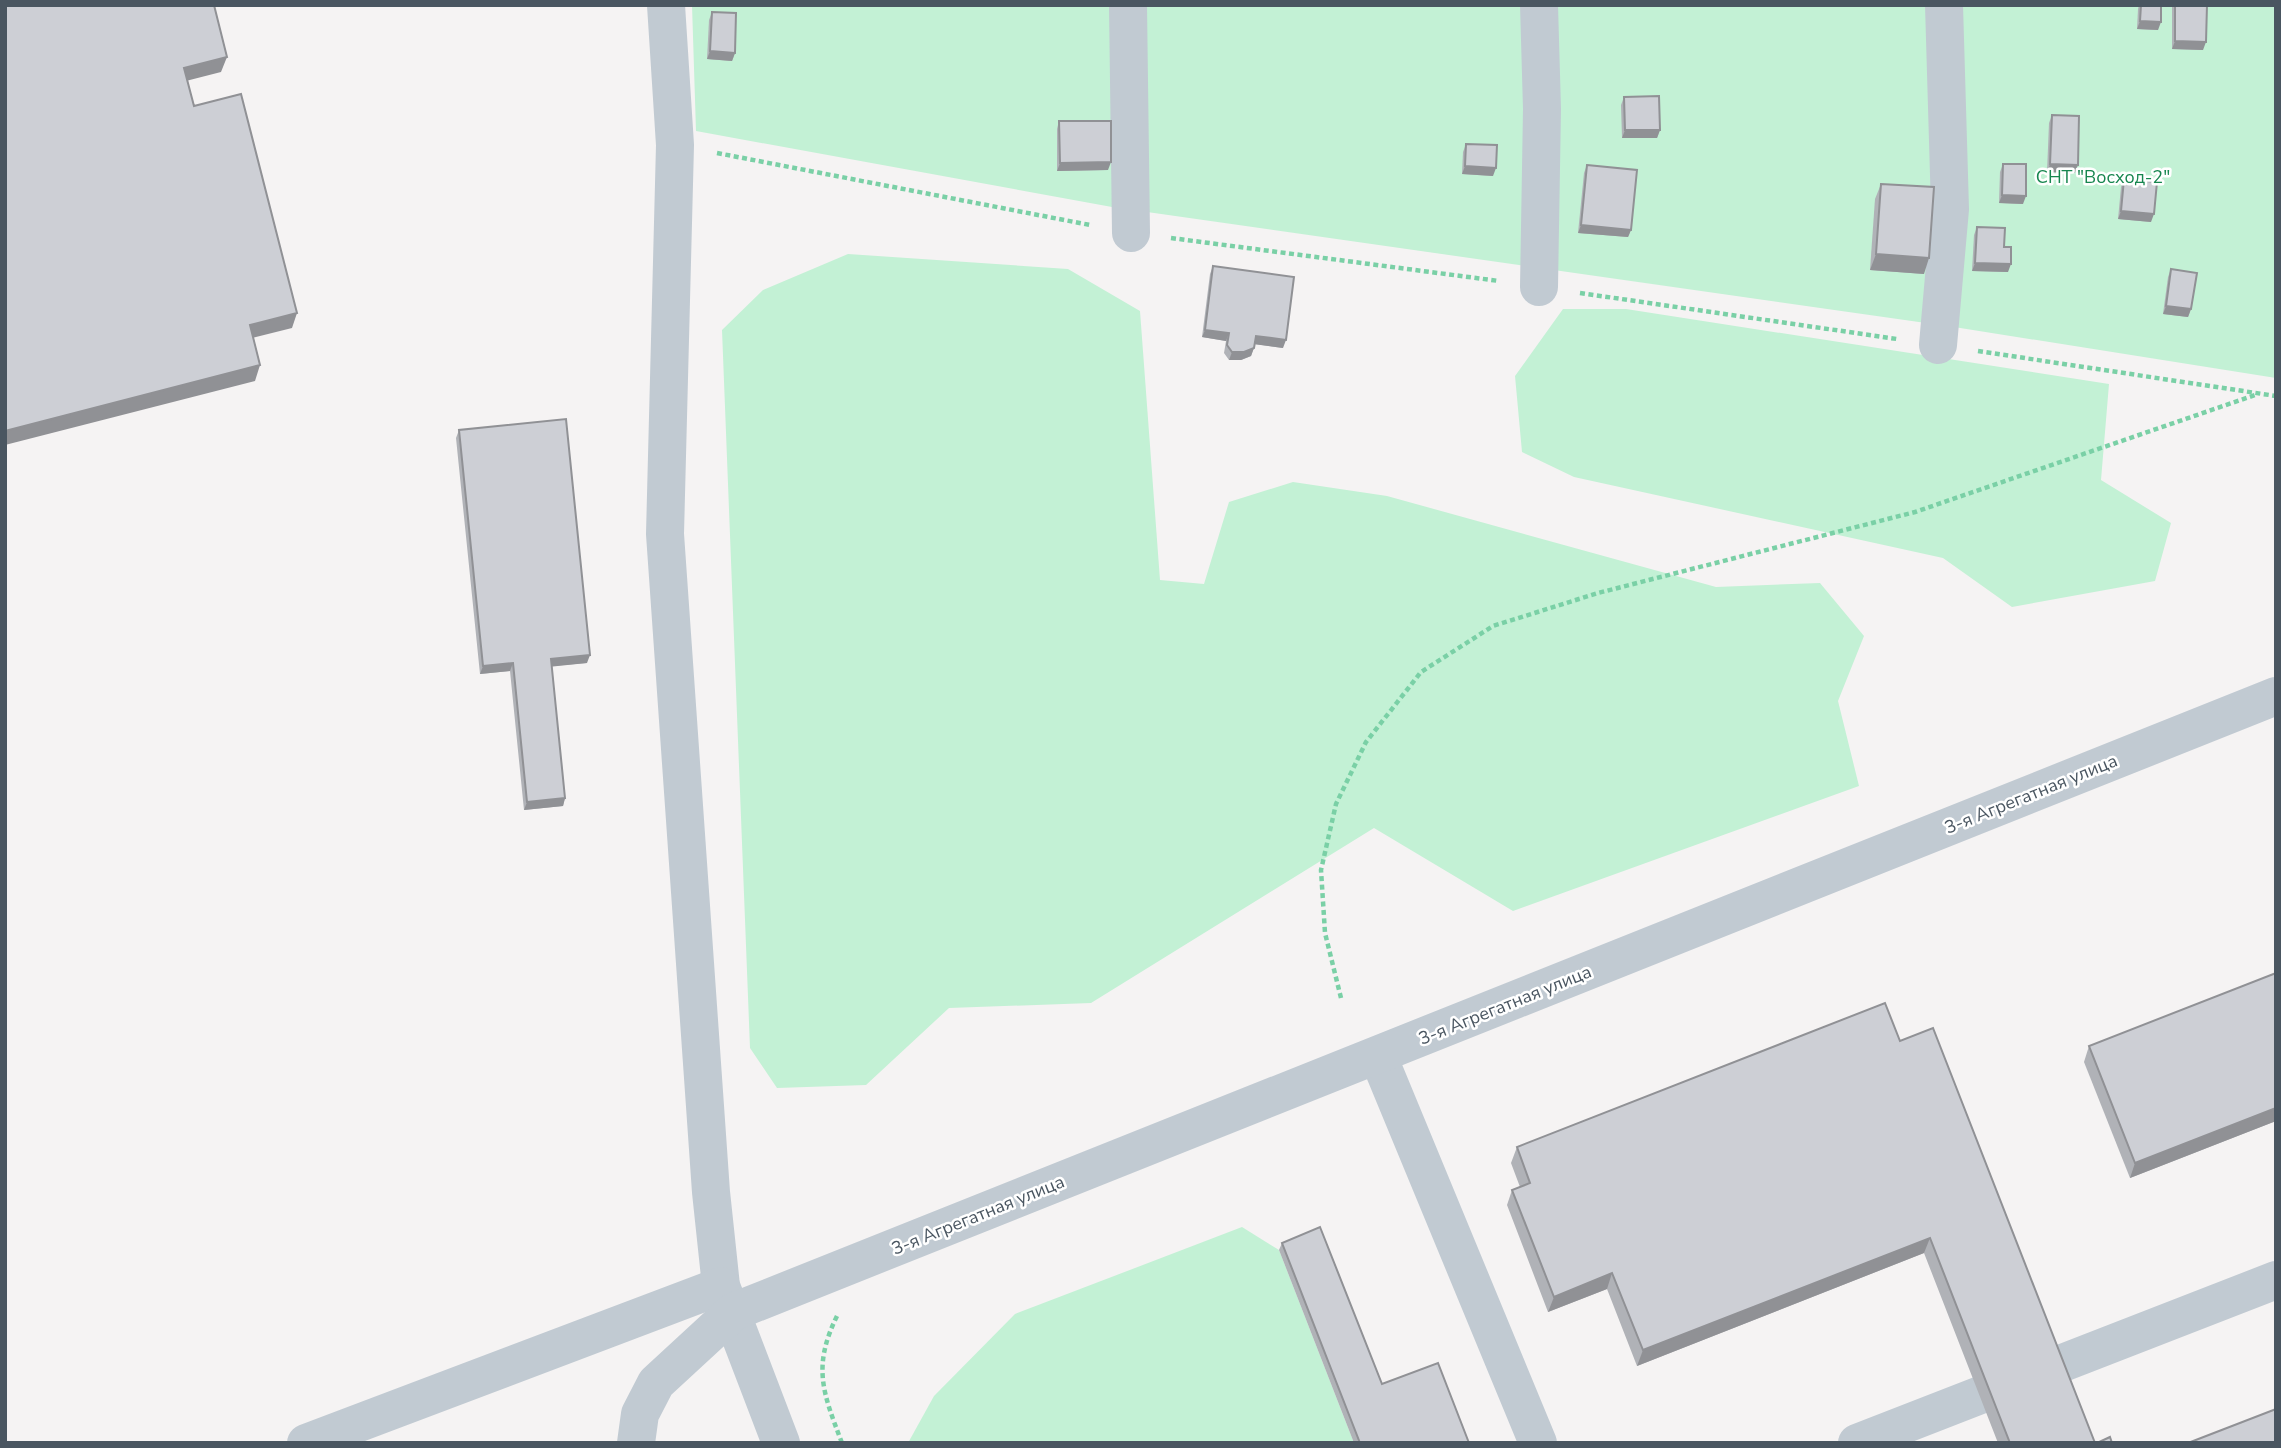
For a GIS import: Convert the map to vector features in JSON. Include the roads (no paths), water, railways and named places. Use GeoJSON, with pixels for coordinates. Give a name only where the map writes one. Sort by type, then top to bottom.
{"type":"FeatureCollection","features":[{"type":"Feature","properties":{"kind":"street"},"geometry":{"type":"LineString","coordinates":[[667,5],[675,145],[665,534],[710,1178],[727,1299],[781,1443]]}},
{"type":"Feature","properties":{"kind":"street"},"geometry":{"type":"LineString","coordinates":[[1128,5],[1131,233]]}},
{"type":"Feature","properties":{"kind":"street"},"geometry":{"type":"LineString","coordinates":[[1539,5],[1542,109],[1539,287]]}},
{"type":"Feature","properties":{"kind":"street"},"geometry":{"type":"LineString","coordinates":[[1938,345],[1950,209],[1944,5]]}},
{"type":"Feature","properties":{"kind":"street","name":"3-я Агрегатная улица"},"geometry":{"type":"LineString","coordinates":[[306,1443],[727,1299],[1378,1056],[2276,696]]}},
{"type":"Feature","properties":{"kind":"street"},"geometry":{"type":"LineString","coordinates":[[1378,1056],[1538,1443]]}},
{"type":"Feature","properties":{"kind":"street"},"geometry":{"type":"LineString","coordinates":[[1857,1443],[2276,1280]]}},
{"type":"Feature","properties":{"kind":"street"},"geometry":{"type":"LineString","coordinates":[[636,1443],[640,1414],[656,1383],[727,1299]]}},
{"type":"Feature","properties":{"kind":"park label","name":"СНТ \"Восход-2\""},"geometry":{"type":"Point","coordinates":[2103,177]}}]}
